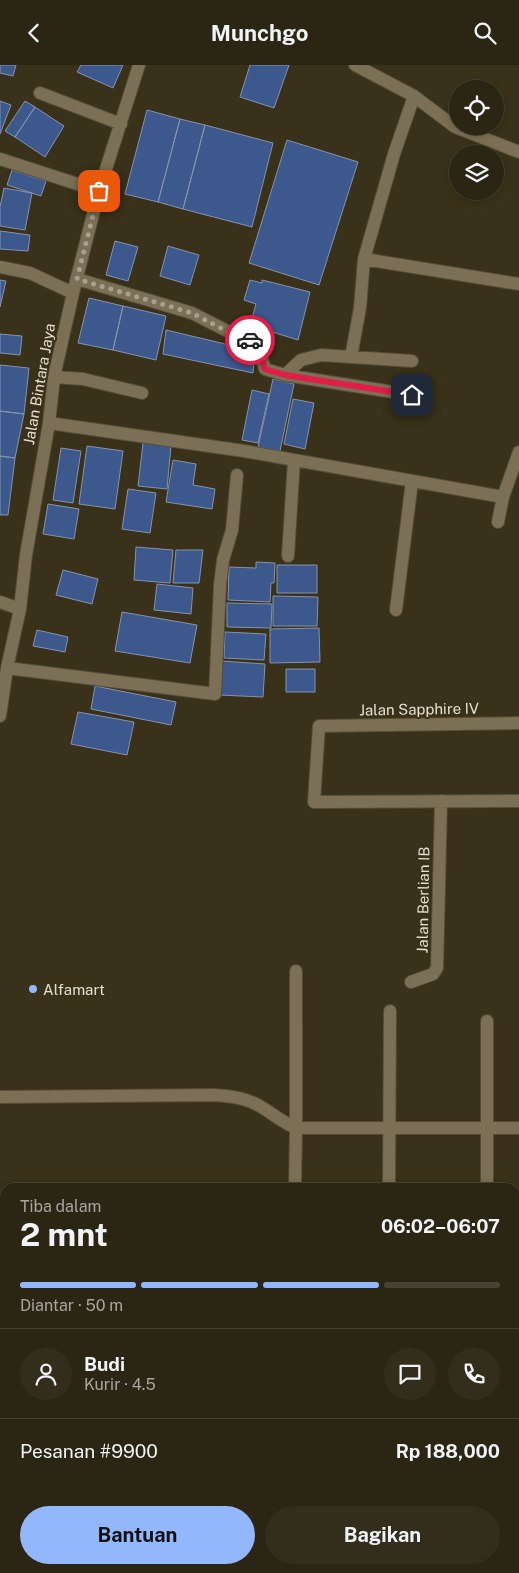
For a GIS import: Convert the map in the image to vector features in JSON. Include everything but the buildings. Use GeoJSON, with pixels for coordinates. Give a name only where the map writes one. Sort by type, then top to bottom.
{"type":"FeatureCollection","features":[{"type":"Feature","properties":{"kind":"street","name":"Jalan Bintara Jaya"},"geometry":{"type":"LineString","coordinates":[[0,716],[7,668],[20,609],[26,555],[49,423],[54,377],[99,191],[139,65]]}},
{"type":"Feature","properties":{"kind":"street"},"geometry":{"type":"LineString","coordinates":[[354,65],[414,96],[455,127],[519,153]]}},
{"type":"Feature","properties":{"kind":"street"},"geometry":{"type":"LineString","coordinates":[[40,93],[121,124]]}},
{"type":"Feature","properties":{"kind":"street"},"geometry":{"type":"LineString","coordinates":[[351,357],[360,308],[364,259],[394,154],[414,96]]}},
{"type":"Feature","properties":{"kind":"street"},"geometry":{"type":"LineString","coordinates":[[0,159],[99,191]]}},
{"type":"Feature","properties":{"kind":"street"},"geometry":{"type":"LineString","coordinates":[[364,259],[519,284]]}},
{"type":"Feature","properties":{"kind":"street"},"geometry":{"type":"LineString","coordinates":[[0,267],[30,273],[73,293]]}},
{"type":"Feature","properties":{"kind":"street"},"geometry":{"type":"LineString","coordinates":[[77,279],[192,313],[232,334],[257,343],[265,369],[285,375],[412,395]]}},
{"type":"Feature","properties":{"kind":"street"},"geometry":{"type":"LineString","coordinates":[[285,375],[301,360],[321,355],[412,361]]}},
{"type":"Feature","properties":{"kind":"street"},"geometry":{"type":"LineString","coordinates":[[54,377],[83,379],[142,393]]}},
{"type":"Feature","properties":{"kind":"street"},"geometry":{"type":"LineString","coordinates":[[49,423],[235,450],[503,497]]}},
{"type":"Feature","properties":{"kind":"street"},"geometry":{"type":"LineString","coordinates":[[498,522],[503,497],[519,452]]}},
{"type":"Feature","properties":{"kind":"street"},"geometry":{"type":"LineString","coordinates":[[288,556],[294,460]]}},
{"type":"Feature","properties":{"kind":"street"},"geometry":{"type":"LineString","coordinates":[[7,668],[214,694],[220,585],[223,560],[232,530],[237,475]]}},
{"type":"Feature","properties":{"kind":"street"},"geometry":{"type":"LineString","coordinates":[[396,610],[412,481]]}},
{"type":"Feature","properties":{"kind":"street"},"geometry":{"type":"LineString","coordinates":[[0,603],[20,609]]}},
{"type":"Feature","properties":{"kind":"street","name":"Jalan Sapphire IV"},"geometry":{"type":"LineString","coordinates":[[442,801],[314,802],[319,727],[519,723]]}},
{"type":"Feature","properties":{"kind":"street"},"geometry":{"type":"LineString","coordinates":[[442,801],[519,801]]}},
{"type":"Feature","properties":{"kind":"street","name":"Jalan Berlian IB"},"geometry":{"type":"LineString","coordinates":[[411,982],[433,973],[438,968],[442,801]]}},
{"type":"Feature","properties":{"kind":"street"},"geometry":{"type":"LineString","coordinates":[[294,1183],[296,971]]}},
{"type":"Feature","properties":{"kind":"street"},"geometry":{"type":"LineString","coordinates":[[389,1183],[390,1011]]}},
{"type":"Feature","properties":{"kind":"street"},"geometry":{"type":"LineString","coordinates":[[487,1021],[487,1183]]}},
{"type":"Feature","properties":{"kind":"street"},"geometry":{"type":"LineString","coordinates":[[0,1097],[213,1095],[246,1100],[261,1107],[287,1125],[296,1128],[519,1128]]}},
{"type":"Feature","properties":{"kind":"way so far"},"geometry":{"type":"LineString","coordinates":[[99,191],[77,279],[192,313],[232,334],[250,340]]}},
{"type":"Feature","properties":{"kind":"place","name":"Alfamart"},"geometry":{"type":"Point","coordinates":[33,989]}},
{"type":"Feature","properties":{"kind":"route"},"geometry":{"type":"LineString","coordinates":[[250,340],[257,343],[265,369],[285,375],[412,395]]}}]}
